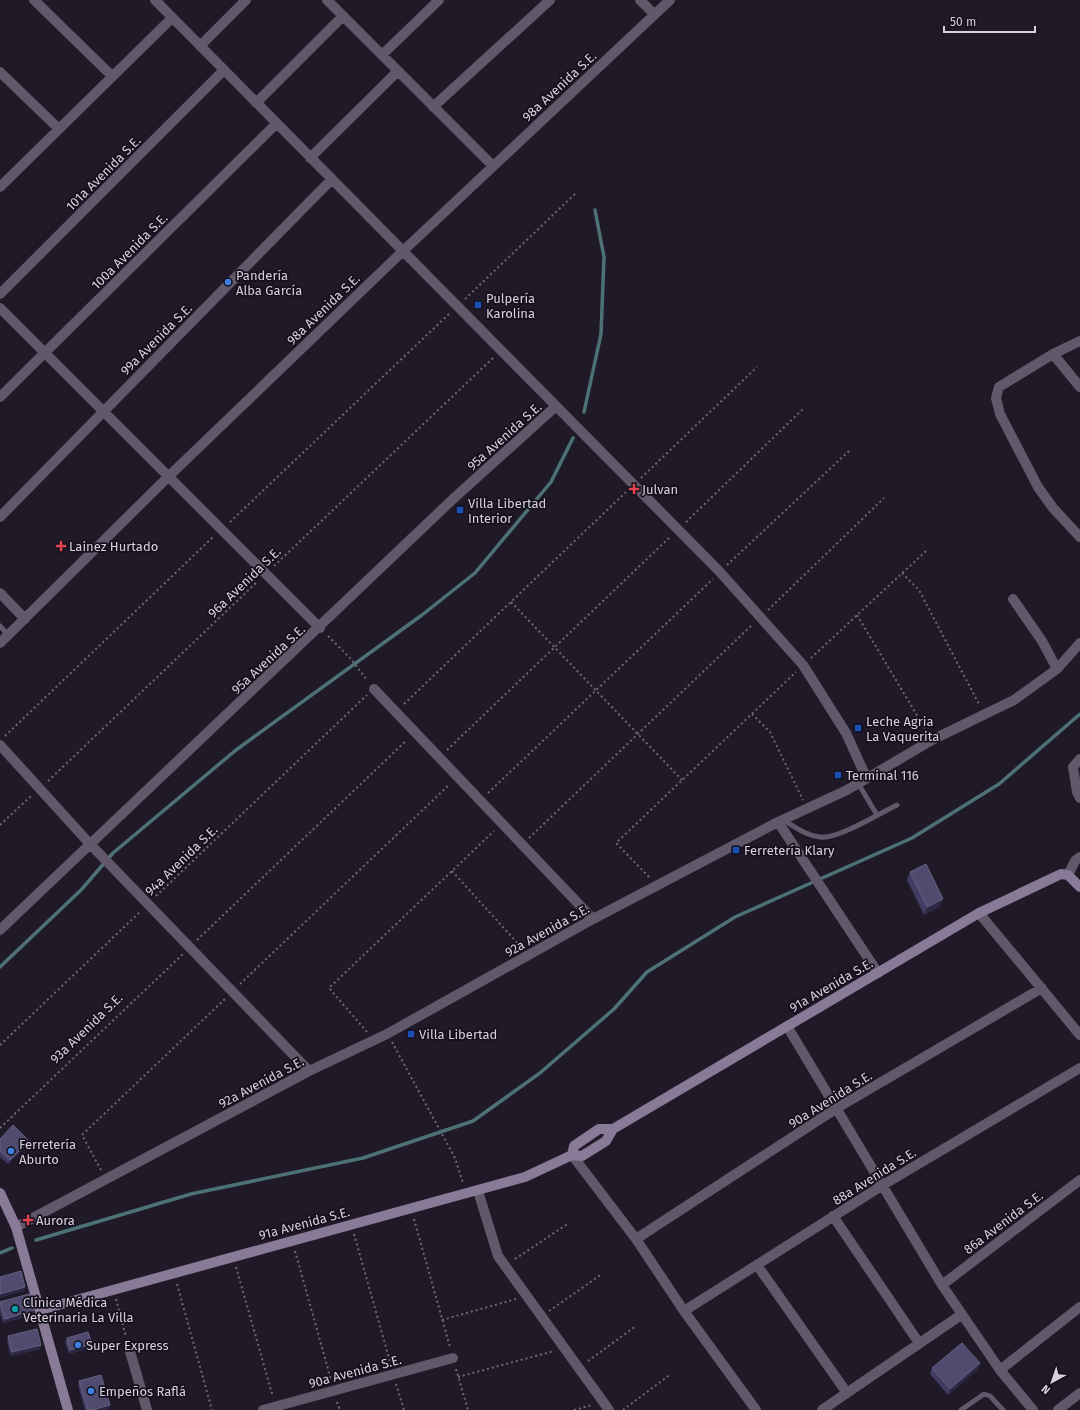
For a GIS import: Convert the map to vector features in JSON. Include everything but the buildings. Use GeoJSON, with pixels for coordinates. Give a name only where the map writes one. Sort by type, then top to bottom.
{"type":"FeatureCollection","features":[{"type":"Feature","properties":{"kind":"street"},"geometry":{"type":"LineString","coordinates":[[34,0],[112,76]]}},
{"type":"Feature","properties":{"kind":"street"},"geometry":{"type":"LineString","coordinates":[[154,0],[633,486],[720,572],[761,616],[803,664],[846,733],[862,780]]}},
{"type":"Feature","properties":{"kind":"street"},"geometry":{"type":"LineString","coordinates":[[200,46],[246,0]]}},
{"type":"Feature","properties":{"kind":"street"},"geometry":{"type":"LineString","coordinates":[[327,0],[493,166]]}},
{"type":"Feature","properties":{"kind":"street"},"geometry":{"type":"LineString","coordinates":[[382,55],[439,0]]}},
{"type":"Feature","properties":{"kind":"street"},"geometry":{"type":"LineString","coordinates":[[433,106],[550,0]]}},
{"type":"Feature","properties":{"kind":"street"},"geometry":{"type":"LineString","coordinates":[[640,0],[654,14]]}},
{"type":"Feature","properties":{"kind":"street","name":"98a Avenida S.E."},"geometry":{"type":"LineString","coordinates":[[0,643],[169,476],[402,252],[670,0]]}},
{"type":"Feature","properties":{"kind":"street"},"geometry":{"type":"LineString","coordinates":[[256,103],[343,16]]}},
{"type":"Feature","properties":{"kind":"street"},"geometry":{"type":"LineString","coordinates":[[2,182],[59,129],[172,18]]}},
{"type":"Feature","properties":{"kind":"street","name":"101a Avenida S.E."},"geometry":{"type":"LineString","coordinates":[[0,294],[224,70]]}},
{"type":"Feature","properties":{"kind":"street"},"geometry":{"type":"LineString","coordinates":[[310,158],[398,71]]}},
{"type":"Feature","properties":{"kind":"street"},"geometry":{"type":"LineString","coordinates":[[0,72],[59,129]]}},
{"type":"Feature","properties":{"kind":"street","name":"100a Avenida S.E."},"geometry":{"type":"LineString","coordinates":[[0,397],[276,124]]}},
{"type":"Feature","properties":{"kind":"street","name":"99a Avenida S.E."},"geometry":{"type":"LineString","coordinates":[[0,517],[103,410],[332,180]]}},
{"type":"Feature","properties":{"kind":"street"},"geometry":{"type":"LineString","coordinates":[[0,308],[46,352],[320,628]]}},
{"type":"Feature","properties":{"kind":"street"},"geometry":{"type":"LineString","coordinates":[[1080,341],[1053,354],[1011,379],[1000,387],[996,398],[1000,414],[1038,487],[1053,508],[1080,537]]}},
{"type":"Feature","properties":{"kind":"street"},"geometry":{"type":"LineString","coordinates":[[1053,354],[1080,387]]}},
{"type":"Feature","properties":{"kind":"street","name":"95a Avenida S.E."},"geometry":{"type":"LineString","coordinates":[[0,930],[320,628],[453,499],[555,407]]}},
{"type":"Feature","properties":{"kind":"street"},"geometry":{"type":"LineString","coordinates":[[0,593],[25,619]]}},
{"type":"Feature","properties":{"kind":"street"},"geometry":{"type":"LineString","coordinates":[[1012,599],[1042,641],[1057,669]]}},
{"type":"Feature","properties":{"kind":"street","name":"92a Avenida S.E."},"geometry":{"type":"LineString","coordinates":[[16,1227],[309,1072],[387,1034],[593,919],[780,821],[840,793],[932,740],[1014,700],[1057,669],[1080,643]]}},
{"type":"Feature","properties":{"kind":"street"},"geometry":{"type":"LineString","coordinates":[[374,689],[593,919]]}},
{"type":"Feature","properties":{"kind":"street"},"geometry":{"type":"LineString","coordinates":[[0,745],[90,844],[309,1072]]}},
{"type":"Feature","properties":{"kind":"street"},"geometry":{"type":"LineString","coordinates":[[1080,759],[1073,767],[1077,792],[1080,798]]}},
{"type":"Feature","properties":{"kind":"street"},"geometry":{"type":"LineString","coordinates":[[780,821],[811,875],[878,973]]}},
{"type":"Feature","properties":{"kind":"street"},"geometry":{"type":"LineString","coordinates":[[1080,857],[1075,861],[1068,876],[1080,886]]}},
{"type":"Feature","properties":{"kind":"street","name":"91a Avenida S.E."},"geometry":{"type":"LineString","coordinates":[[40,1310],[233,1256],[478,1191],[526,1177],[572,1155],[582,1156],[606,1141],[613,1129],[979,913],[1061,874],[1068,876]]}},
{"type":"Feature","properties":{"kind":"street"},"geometry":{"type":"LineString","coordinates":[[979,913],[1080,1035]]}},
{"type":"Feature","properties":{"kind":"street","name":"90a Avenida S.E."},"geometry":{"type":"LineString","coordinates":[[636,1239],[837,1108],[1042,988]]}},
{"type":"Feature","properties":{"kind":"street"},"geometry":{"type":"LineString","coordinates":[[787,1026],[961,1315],[1000,1370],[1033,1410]]}},
{"type":"Feature","properties":{"kind":"street","name":"88a Avenida S.E."},"geometry":{"type":"LineString","coordinates":[[684,1311],[883,1185],[1080,1068]]}},
{"type":"Feature","properties":{"kind":"street"},"geometry":{"type":"LineString","coordinates":[[572,1155],[636,1239],[684,1311],[756,1410]]}},
{"type":"Feature","properties":{"kind":"street","name":"86a Avenida S.E."},"geometry":{"type":"LineString","coordinates":[[942,1285],[1080,1180]]}},
{"type":"Feature","properties":{"kind":"street"},"geometry":{"type":"LineString","coordinates":[[478,1191],[493,1244],[505,1266],[607,1406]]}},
{"type":"Feature","properties":{"kind":"street"},"geometry":{"type":"LineString","coordinates":[[0,1193],[16,1227],[68,1410]]}},
{"type":"Feature","properties":{"kind":"street"},"geometry":{"type":"LineString","coordinates":[[833,1216],[919,1343]]}},
{"type":"Feature","properties":{"kind":"street"},"geometry":{"type":"LineString","coordinates":[[757,1265],[847,1392]]}},
{"type":"Feature","properties":{"kind":"street"},"geometry":{"type":"LineString","coordinates":[[1000,1370],[1080,1307]]}},
{"type":"Feature","properties":{"kind":"street"},"geometry":{"type":"LineString","coordinates":[[822,1410],[961,1315]]}},
{"type":"Feature","properties":{"kind":"street"},"geometry":{"type":"LineString","coordinates":[[129,1348],[147,1410]]}},
{"type":"Feature","properties":{"kind":"street","name":"90a Avenida S.E."},"geometry":{"type":"LineString","coordinates":[[263,1410],[453,1358]]}},
{"type":"Feature","properties":{"kind":"street"},"geometry":{"type":"LineString","coordinates":[[1058,1410],[1080,1393]]}},
{"type":"Feature","properties":{"kind":"lane"},"geometry":{"type":"LineString","coordinates":[[0,626],[8,635]]}},
{"type":"Feature","properties":{"kind":"lane"},"geometry":{"type":"LineString","coordinates":[[862,780],[877,815]]}},
{"type":"Feature","properties":{"kind":"lane"},"geometry":{"type":"LineString","coordinates":[[780,821],[801,832],[821,838],[836,835],[897,805]]}},
{"type":"Feature","properties":{"kind":"lane"},"geometry":{"type":"LineString","coordinates":[[962,1410],[984,1394],[990,1396],[1003,1410]]}},
{"type":"Feature","properties":{"kind":"path"},"geometry":{"type":"LineString","coordinates":[[456,307],[577,192]]}},
{"type":"Feature","properties":{"kind":"path","name":"96a Avenida S.E."},"geometry":{"type":"LineString","coordinates":[[0,825],[500,351]]}},
{"type":"Feature","properties":{"kind":"path"},"geometry":{"type":"LineString","coordinates":[[396,712],[757,367]]}},
{"type":"Feature","properties":{"kind":"path"},"geometry":{"type":"LineString","coordinates":[[439,757],[804,408]]}},
{"type":"Feature","properties":{"kind":"path"},"geometry":{"type":"LineString","coordinates":[[480,800],[849,451]]}},
{"type":"Feature","properties":{"kind":"path"},"geometry":{"type":"LineString","coordinates":[[522,844],[884,498]]}},
{"type":"Feature","properties":{"kind":"path"},"geometry":{"type":"LineString","coordinates":[[657,886],[616,843],[803,664],[926,551]]}},
{"type":"Feature","properties":{"kind":"path"},"geometry":{"type":"LineString","coordinates":[[902,573],[919,590],[984,714]]}},
{"type":"Feature","properties":{"kind":"path"},"geometry":{"type":"LineString","coordinates":[[511,602],[682,780]]}},
{"type":"Feature","properties":{"kind":"path"},"geometry":{"type":"LineString","coordinates":[[857,615],[932,740]]}},
{"type":"Feature","properties":{"kind":"path"},"geometry":{"type":"LineString","coordinates":[[320,628],[351,659],[374,689]]}},
{"type":"Feature","properties":{"kind":"path","name":"94a Avenida S.E."},"geometry":{"type":"LineString","coordinates":[[0,1045],[374,689]]}},
{"type":"Feature","properties":{"kind":"path"},"geometry":{"type":"LineString","coordinates":[[752,714],[770,732],[807,808]]}},
{"type":"Feature","properties":{"kind":"path","name":"93a Avenida S.E."},"geometry":{"type":"LineString","coordinates":[[0,1128],[415,732]]}},
{"type":"Feature","properties":{"kind":"path"},"geometry":{"type":"LineString","coordinates":[[106,1180],[82,1135],[458,777]]}},
{"type":"Feature","properties":{"kind":"path"},"geometry":{"type":"LineString","coordinates":[[374,1040],[329,988],[502,823]]}},
{"type":"Feature","properties":{"kind":"path"},"geometry":{"type":"LineString","coordinates":[[452,871],[529,955]]}},
{"type":"Feature","properties":{"kind":"path"},"geometry":{"type":"LineString","coordinates":[[387,1034],[454,1158],[467,1194]]}},
{"type":"Feature","properties":{"kind":"path"},"geometry":{"type":"LineString","coordinates":[[411,1208],[468,1410]]}},
{"type":"Feature","properties":{"kind":"path"},"geometry":{"type":"LineString","coordinates":[[505,1266],[569,1223]]}},
{"type":"Feature","properties":{"kind":"path"},"geometry":{"type":"LineString","coordinates":[[351,1224],[404,1410]]}},
{"type":"Feature","properties":{"kind":"path"},"geometry":{"type":"LineString","coordinates":[[292,1240],[340,1410]]}},
{"type":"Feature","properties":{"kind":"path"},"geometry":{"type":"LineString","coordinates":[[233,1256],[275,1407]]}},
{"type":"Feature","properties":{"kind":"path"},"geometry":{"type":"LineString","coordinates":[[174,1273],[212,1410]]}},
{"type":"Feature","properties":{"kind":"path"},"geometry":{"type":"LineString","coordinates":[[542,1316],[602,1274]]}},
{"type":"Feature","properties":{"kind":"path"},"geometry":{"type":"LineString","coordinates":[[113,1289],[129,1348]]}},
{"type":"Feature","properties":{"kind":"path"},"geometry":{"type":"LineString","coordinates":[[442,1320],[527,1296]]}},
{"type":"Feature","properties":{"kind":"path"},"geometry":{"type":"LineString","coordinates":[[578,1367],[636,1326]]}},
{"type":"Feature","properties":{"kind":"path"},"geometry":{"type":"LineString","coordinates":[[458,1377],[564,1348]]}},
{"type":"Feature","properties":{"kind":"path"},"geometry":{"type":"LineString","coordinates":[[623,1410],[671,1374]]}},
{"type":"Feature","properties":{"kind":"path"},"geometry":{"type":"LineString","coordinates":[[574,1410],[607,1406]]}},
{"type":"Feature","properties":{"kind":"waterway"},"geometry":{"type":"LineString","coordinates":[[584,412],[601,334],[604,257],[595,210]]}},
{"type":"Feature","properties":{"kind":"waterway"},"geometry":{"type":"LineString","coordinates":[[0,967],[81,890],[113,853],[236,750],[422,615],[475,573],[551,482],[573,438]]}},
{"type":"Feature","properties":{"kind":"waterway"},"geometry":{"type":"LineString","coordinates":[[36,1240],[191,1194],[363,1158],[473,1121],[540,1073],[614,1009],[647,972],[735,917],[912,838],[999,784],[1080,714]]}},
{"type":"Feature","properties":{"kind":"waterway"},"geometry":{"type":"LineString","coordinates":[[0,1253],[12,1248]]}},
{"type":"Feature","properties":{"kind":"place","name":"Pandería Alba García"},"geometry":{"type":"Point","coordinates":[228,282]}},
{"type":"Feature","properties":{"kind":"place","name":"Pulpería Karolina"},"geometry":{"type":"Point","coordinates":[478,305]}},
{"type":"Feature","properties":{"kind":"place","name":"Julvan"},"geometry":{"type":"Point","coordinates":[634,489]}},
{"type":"Feature","properties":{"kind":"place","name":"Villa Libertad Interior"},"geometry":{"type":"Point","coordinates":[460,510]}},
{"type":"Feature","properties":{"kind":"place","name":"Lainez Hurtado"},"geometry":{"type":"Point","coordinates":[61,546]}},
{"type":"Feature","properties":{"kind":"place","name":"Leche Agria La Vaquerita"},"geometry":{"type":"Point","coordinates":[858,728]}},
{"type":"Feature","properties":{"kind":"place","name":"Terminal 116"},"geometry":{"type":"Point","coordinates":[838,775]}},
{"type":"Feature","properties":{"kind":"place","name":"Ferretería Klary"},"geometry":{"type":"Point","coordinates":[736,850]}},
{"type":"Feature","properties":{"kind":"place","name":"Villa Libertad"},"geometry":{"type":"Point","coordinates":[411,1034]}},
{"type":"Feature","properties":{"kind":"place","name":"Ferretería Aburto"},"geometry":{"type":"Point","coordinates":[11,1151]}},
{"type":"Feature","properties":{"kind":"place","name":"Aurora"},"geometry":{"type":"Point","coordinates":[28,1220]}},
{"type":"Feature","properties":{"kind":"place","name":"Clínica Médica Veterinaria La Villa"},"geometry":{"type":"Point","coordinates":[15,1309]}},
{"type":"Feature","properties":{"kind":"place","name":"Super Express"},"geometry":{"type":"Point","coordinates":[78,1345]}},
{"type":"Feature","properties":{"kind":"place","name":"Empeños Raflá"},"geometry":{"type":"Point","coordinates":[91,1391]}}]}
